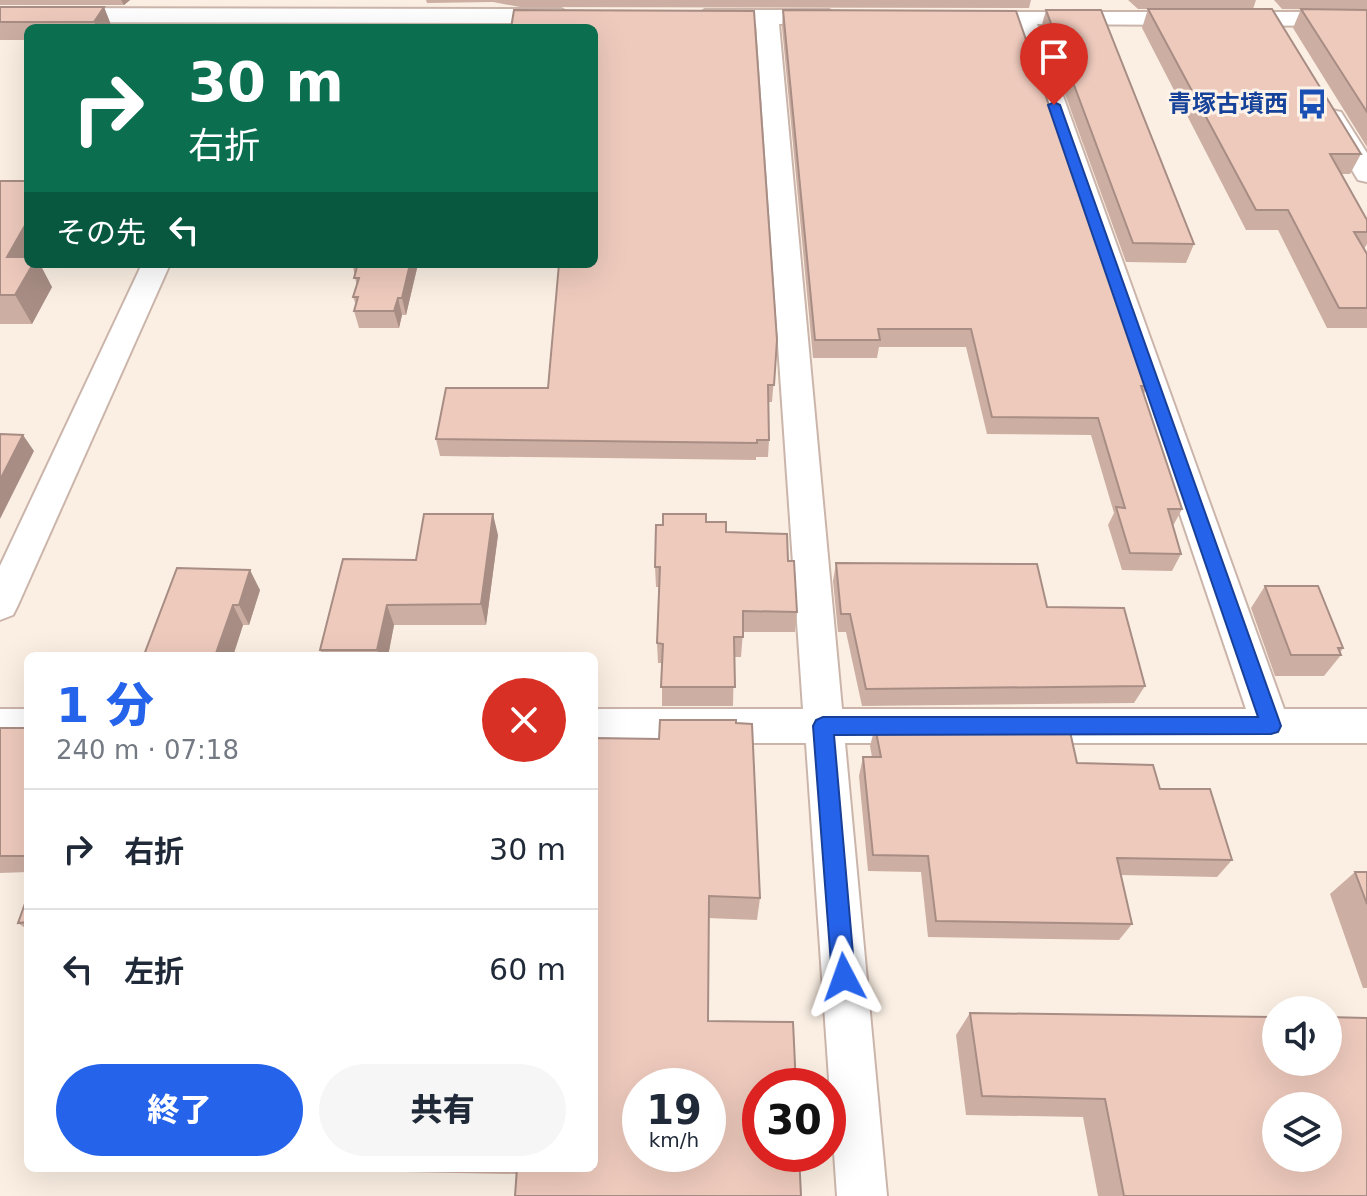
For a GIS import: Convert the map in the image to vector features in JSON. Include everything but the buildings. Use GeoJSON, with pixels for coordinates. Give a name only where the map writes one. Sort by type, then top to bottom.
{"type":"FeatureCollection","features":[{"type":"Feature","properties":{"kind":"street"},"geometry":{"type":"LineString","coordinates":[[0,15],[270,15],[414,8],[580,16]]}},
{"type":"Feature","properties":{"kind":"street"},"geometry":{"type":"LineString","coordinates":[[1267,9],[1288,45]]}},
{"type":"Feature","properties":{"kind":"street"},"geometry":{"type":"LineString","coordinates":[[943,17],[1267,9],[1367,19]]}},
{"type":"Feature","properties":{"kind":"street"},"geometry":{"type":"LineString","coordinates":[[689,17],[850,17]]}},
{"type":"Feature","properties":{"kind":"street"},"geometry":{"type":"LineString","coordinates":[[767,17],[862,1196]]}},
{"type":"Feature","properties":{"kind":"street"},"geometry":{"type":"LineString","coordinates":[[1023,17],[1271,726]]}},
{"type":"Feature","properties":{"kind":"street"},"geometry":{"type":"LineString","coordinates":[[1320,96],[1367,174]]}},
{"type":"Feature","properties":{"kind":"street"},"geometry":{"type":"LineString","coordinates":[[0,605],[154,268]]}},
{"type":"Feature","properties":{"kind":"street"},"geometry":{"type":"LineString","coordinates":[[0,726],[24,726]]}},
{"type":"Feature","properties":{"kind":"street"},"geometry":{"type":"LineString","coordinates":[[598,726],[1367,726]]}},
{"type":"Feature","properties":{"kind":"place","name":"青塚古墳西"},"geometry":{"type":"Point","coordinates":[1312,104]}},
{"type":"Feature","properties":{"kind":"route"},"geometry":{"type":"LineString","coordinates":[[844,977],[823,726],[1271,726],[1054,105]]}}]}
